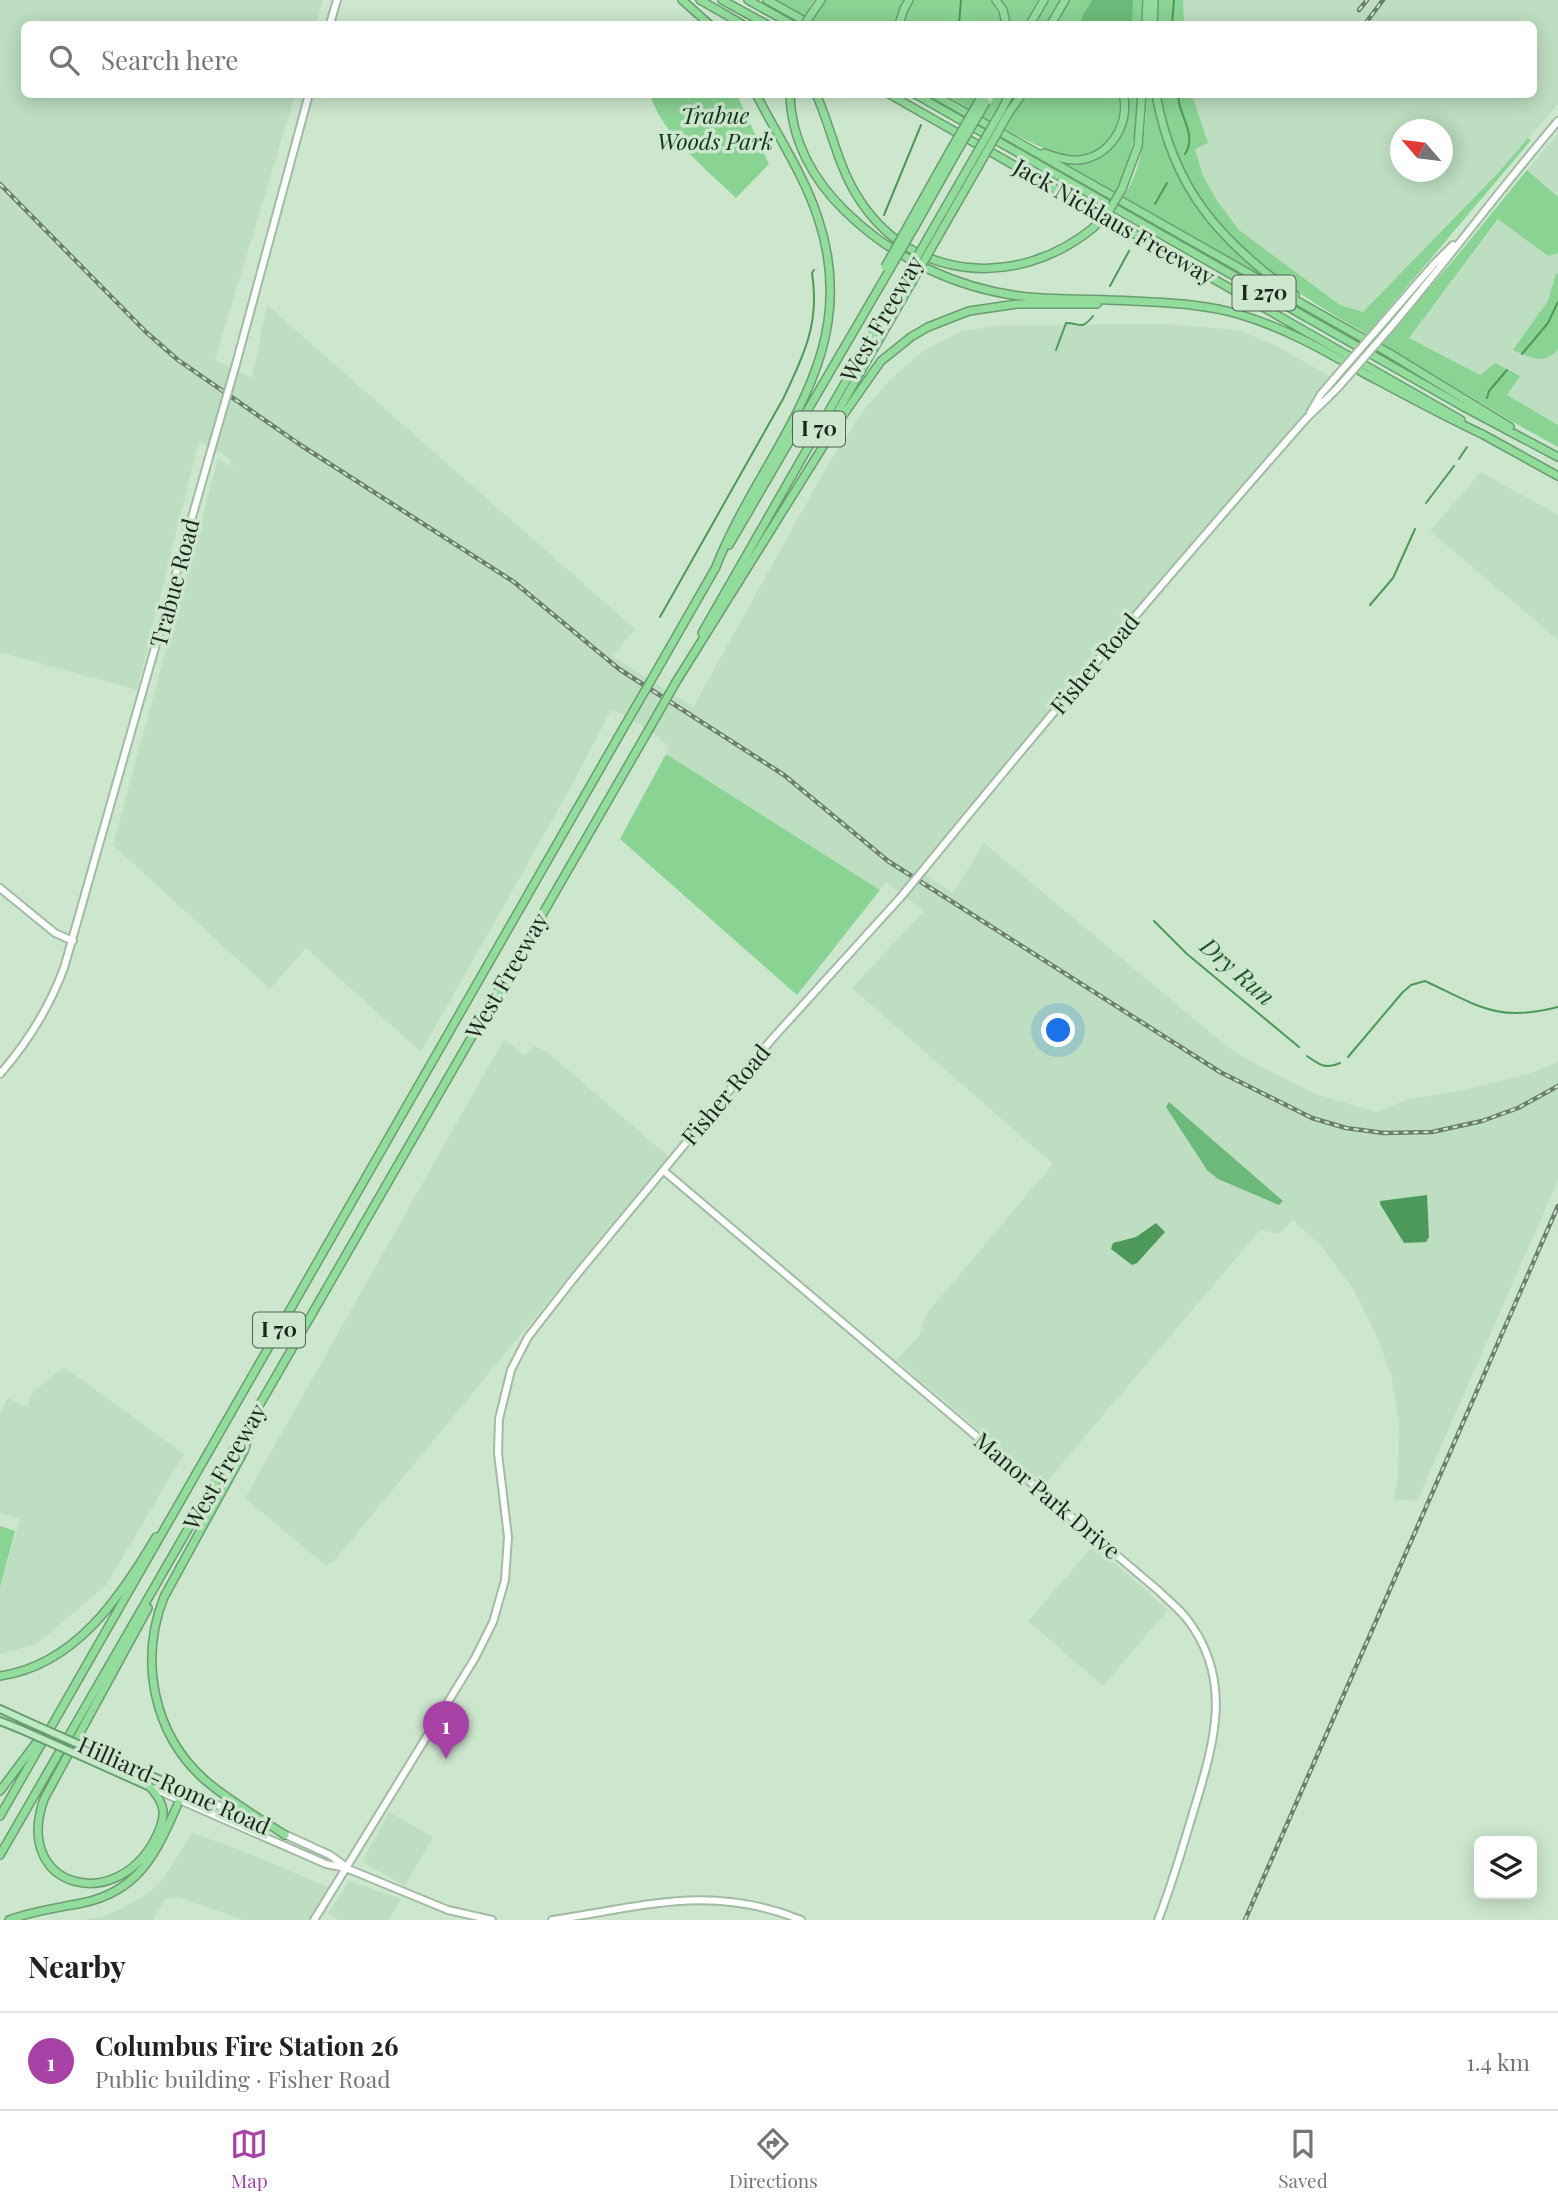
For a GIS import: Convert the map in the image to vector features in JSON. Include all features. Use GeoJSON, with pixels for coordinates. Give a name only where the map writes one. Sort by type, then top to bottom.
{"type":"FeatureCollection","features":[{"type":"Feature","properties":{"kind":"highway"},"geometry":{"type":"LineString","coordinates":[[682,0],[706,21]]}},
{"type":"Feature","properties":{"kind":"highway"},"geometry":{"type":"LineString","coordinates":[[700,0],[737,21]]}},
{"type":"Feature","properties":{"kind":"highway"},"geometry":{"type":"LineString","coordinates":[[722,0],[760,21]]}},
{"type":"Feature","properties":{"kind":"highway"},"geometry":{"type":"LineString","coordinates":[[747,0],[786,21]]}},
{"type":"Feature","properties":{"kind":"highway"},"geometry":{"type":"LineString","coordinates":[[767,0],[803,21]]}},
{"type":"Feature","properties":{"kind":"highway"},"geometry":{"type":"LineString","coordinates":[[809,21],[821,0]]}},
{"type":"Feature","properties":{"kind":"highway"},"geometry":{"type":"LineString","coordinates":[[900,21],[909,0]]}},
{"type":"Feature","properties":{"kind":"highway"},"geometry":{"type":"LineString","coordinates":[[996,0],[1003,10],[1005,21]]}},
{"type":"Feature","properties":{"kind":"highway"},"geometry":{"type":"LineString","coordinates":[[1032,21],[1044,0]]}},
{"type":"Feature","properties":{"kind":"highway"},"geometry":{"type":"LineString","coordinates":[[1053,21],[1065,0]]}},
{"type":"Feature","properties":{"kind":"highway"},"geometry":{"type":"LineString","coordinates":[[1146,21],[1147,0]]}},
{"type":"Feature","properties":{"kind":"highway"},"geometry":{"type":"LineString","coordinates":[[1153,21],[1154,0]]}},
{"type":"Feature","properties":{"kind":"highway"},"geometry":{"type":"LineString","coordinates":[[715,569],[727,539],[811,386],[822,356],[831,315],[830,269],[818,216],[758,98]]}},
{"type":"Feature","properties":{"kind":"highway"},"geometry":{"type":"LineString","coordinates":[[790,98],[802,151],[822,186],[855,221],[906,258],[959,282],[1006,294],[1167,303],[1233,313],[1296,335],[1484,435]]}},
{"type":"Feature","properties":{"kind":"highway"},"geometry":{"type":"LineString","coordinates":[[817,98],[856,194],[886,229],[916,250],[943,262],[973,269],[1013,267],[1053,254],[1093,228],[1109,211],[1122,189],[1138,146],[1142,98]]}},
{"type":"Feature","properties":{"kind":"highway","name":"Jack Nicklaus Freeway"},"geometry":{"type":"LineString","coordinates":[[896,98],[1558,476]]}},
{"type":"Feature","properties":{"kind":"highway","name":"Jack Nicklaus Freeway"},"geometry":{"type":"LineString","coordinates":[[922,98],[1462,406],[1555,455]]}},
{"type":"Feature","properties":{"kind":"highway"},"geometry":{"type":"LineString","coordinates":[[940,98],[1453,391],[1555,455]]}},
{"type":"Feature","properties":{"kind":"highway"},"geometry":{"type":"LineString","coordinates":[[943,98],[951,105]]}},
{"type":"Feature","properties":{"kind":"highway","name":"West Freeway"},"geometry":{"type":"LineString","coordinates":[[0,1816],[984,98]]}},
{"type":"Feature","properties":{"kind":"highway","name":"West Freeway"},"geometry":{"type":"LineString","coordinates":[[0,1854],[644,738],[710,617],[933,238],[1004,113],[1009,98]]}},
{"type":"Feature","properties":{"kind":"highway"},"geometry":{"type":"LineString","coordinates":[[1004,113],[1019,98]]}},
{"type":"Feature","properties":{"kind":"highway"},"geometry":{"type":"LineString","coordinates":[[1010,138],[1053,156],[1087,159],[1108,147],[1121,129],[1125,109],[1124,98]]}},
{"type":"Feature","properties":{"kind":"highway"},"geometry":{"type":"LineString","coordinates":[[1157,98],[1164,131],[1171,148],[1203,209],[1238,251],[1323,316]]}},
{"type":"Feature","properties":{"kind":"highway"},"geometry":{"type":"LineString","coordinates":[[783,509],[908,280]]}},
{"type":"Feature","properties":{"kind":"highway"},"geometry":{"type":"LineString","coordinates":[[676,682],[869,376],[896,348],[928,327],[969,311],[997,306],[1167,303]]}},
{"type":"Feature","properties":{"kind":"highway"},"geometry":{"type":"LineString","coordinates":[[0,1676],[20,1673],[42,1664],[71,1646],[93,1627],[138,1565],[434,1052],[460,1013]]}},
{"type":"Feature","properties":{"kind":"highway"},"geometry":{"type":"LineString","coordinates":[[257,1412],[244,1451],[164,1597],[156,1618],[152,1673],[156,1701],[166,1727],[190,1765],[222,1794],[285,1835]]}},
{"type":"Feature","properties":{"kind":"highway"},"geometry":{"type":"LineString","coordinates":[[150,1787],[163,1804],[164,1819],[149,1850],[125,1874],[99,1883],[80,1883],[62,1876],[48,1863],[37,1837],[37,1825],[44,1799],[145,1615],[153,1591]]}},
{"type":"Feature","properties":{"kind":"highway"},"geometry":{"type":"LineString","coordinates":[[0,1791],[69,1698]]}},
{"type":"Feature","properties":{"kind":"highway"},"geometry":{"type":"LineString","coordinates":[[9,1920],[23,1914],[100,1899],[130,1882],[152,1858],[184,1790]]}},
{"type":"Feature","properties":{"kind":"main road"},"geometry":{"type":"LineString","coordinates":[[331,21],[337,0]]}},
{"type":"Feature","properties":{"kind":"main road","name":"Trabue Road"},"geometry":{"type":"LineString","coordinates":[[0,1074],[34,1031],[47,1007],[59,982],[72,941],[236,364],[308,98]]}},
{"type":"Feature","properties":{"kind":"main road","name":"Fisher Road"},"geometry":{"type":"LineString","coordinates":[[314,1920],[475,1658],[496,1615],[506,1580],[508,1548],[498,1453],[503,1396],[517,1358],[541,1318],[772,1039],[900,898],[1010,764],[1307,418],[1342,383],[1440,270],[1462,237],[1558,121]]}},
{"type":"Feature","properties":{"kind":"main road","name":"Fisher Road"},"geometry":{"type":"LineString","coordinates":[[1307,418],[1321,394],[1434,264],[1462,237]]}},
{"type":"Feature","properties":{"kind":"main road"},"geometry":{"type":"LineString","coordinates":[[0,888],[55,933],[72,941]]}},
{"type":"Feature","properties":{"kind":"main road","name":"Manor Park Drive"},"geometry":{"type":"LineString","coordinates":[[664,1171],[1160,1592],[1188,1620],[1210,1666],[1216,1693],[1216,1730],[1158,1920]]}},
{"type":"Feature","properties":{"kind":"main road","name":"Hilliard-Rome Road"},"geometry":{"type":"LineString","coordinates":[[0,1709],[330,1855],[346,1868]]}},
{"type":"Feature","properties":{"kind":"main road","name":"Hilliard-Rome Road"},"geometry":{"type":"LineString","coordinates":[[0,1721],[326,1864],[346,1868],[448,1910],[492,1920]]}},
{"type":"Feature","properties":{"kind":"main road"},"geometry":{"type":"LineString","coordinates":[[552,1920],[652,1902],[693,1900],[743,1903],[801,1920]]}},
{"type":"Feature","properties":{"kind":"shaded area"},"geometry":{"type":"Polygon","coordinates":[[[0,0],[323,0],[317,21],[21,21],[21,98],[294,98],[215,360],[252,378],[267,305],[635,629],[612,656],[693,707],[830,461],[866,407],[890,380],[923,351],[962,331],[1004,325],[1164,324],[1238,330],[1277,346],[1334,379],[1307,418],[922,872],[953,893],[984,843],[1225,1045],[1315,1094],[1376,1112],[1409,1099],[1464,1090],[1528,1074],[1558,1062],[1558,1180],[1417,1501],[1394,1499],[1398,1477],[1399,1422],[1391,1374],[1375,1332],[1354,1290],[1321,1246],[1293,1220],[1279,1234],[1260,1230],[1044,1485],[896,1360],[919,1336],[927,1313],[1053,1164],[852,988],[924,911],[886,882],[880,890],[666,754],[669,748],[659,737],[621,713],[611,710],[572,785],[421,1052],[306,948],[270,989],[113,845],[218,459],[234,469],[230,465],[231,459],[199,441],[137,690],[0,652],[0,0]]]}},
{"type":"Feature","properties":{"kind":"shaded area"},"geometry":{"type":"Polygon","coordinates":[[[1092,0],[1133,0],[1132,21],[1081,21],[1092,0]]]}},
{"type":"Feature","properties":{"kind":"shaded area"},"geometry":{"type":"Polygon","coordinates":[[[1182,0],[1558,0],[1558,104],[1499,172],[1363,312],[1340,305],[1239,230],[1203,176],[1194,149],[1208,143],[1193,98],[1537,98],[1537,21],[1184,21],[1182,0]]]}},
{"type":"Feature","properties":{"kind":"shaded area"},"geometry":{"type":"Polygon","coordinates":[[[1558,133],[1558,197],[1527,170],[1558,133]]]}},
{"type":"Feature","properties":{"kind":"shaded area"},"geometry":{"type":"Polygon","coordinates":[[[1499,219],[1547,256],[1558,253],[1558,425],[1506,395],[1520,376],[1480,375],[1409,338],[1499,219]]]}},
{"type":"Feature","properties":{"kind":"shaded area"},"geometry":{"type":"Polygon","coordinates":[[[1481,472],[1558,515],[1558,640],[1430,531],[1481,472]]]}},
{"type":"Feature","properties":{"kind":"shaded area"},"geometry":{"type":"Polygon","coordinates":[[[504,1039],[525,1056],[534,1046],[546,1051],[668,1156],[334,1561],[325,1565],[245,1498],[504,1039]]]}},
{"type":"Feature","properties":{"kind":"shaded area"},"geometry":{"type":"Polygon","coordinates":[[[1169,1102],[1283,1201],[1279,1205],[1218,1179],[1207,1170],[1166,1107],[1169,1102]]]}},
{"type":"Feature","properties":{"kind":"shaded area"},"geometry":{"type":"Polygon","coordinates":[[[1427,1195],[1429,1237],[1426,1242],[1404,1243],[1380,1201],[1427,1195]]]}},
{"type":"Feature","properties":{"kind":"shaded area"},"geometry":{"type":"Polygon","coordinates":[[[1156,1223],[1165,1232],[1137,1263],[1132,1265],[1111,1249],[1113,1243],[1136,1237],[1156,1223]]]}},
{"type":"Feature","properties":{"kind":"shaded area"},"geometry":{"type":"Polygon","coordinates":[[[64,1367],[184,1454],[106,1585],[37,1644],[0,1654],[0,1587],[20,1519],[0,1513],[0,1412],[8,1398],[27,1407],[33,1392],[64,1367]]]}},
{"type":"Feature","properties":{"kind":"shaded area"},"geometry":{"type":"Polygon","coordinates":[[[1094,1545],[1168,1610],[1103,1686],[1028,1621],[1094,1545]]]}},
{"type":"Feature","properties":{"kind":"shaded area"},"geometry":{"type":"Polygon","coordinates":[[[389,1812],[433,1837],[405,1886],[362,1862],[389,1812]]]}},
{"type":"Feature","properties":{"kind":"shaded area"},"geometry":{"type":"Polygon","coordinates":[[[192,1833],[333,1889],[314,1920],[244,1920],[178,1897],[165,1899],[153,1920],[82,1920],[119,1910],[150,1892],[163,1879],[192,1833]]]}},
{"type":"Feature","properties":{"kind":"shaded area"},"geometry":{"type":"Polygon","coordinates":[[[349,1881],[401,1899],[389,1920],[338,1920],[328,1914],[349,1881]]]}},
{"type":"Feature","properties":{"kind":"green space"},"geometry":{"type":"Polygon","coordinates":[[[774,0],[814,0],[804,16],[774,0]]]}},
{"type":"Feature","properties":{"kind":"green space"},"geometry":{"type":"Polygon","coordinates":[[[825,0],[907,0],[897,21],[813,20],[825,0]]]}},
{"type":"Feature","properties":{"kind":"green space"},"geometry":{"type":"Polygon","coordinates":[[[913,0],[991,0],[1002,21],[902,21],[913,0]]]}},
{"type":"Feature","properties":{"kind":"green space"},"geometry":{"type":"Polygon","coordinates":[[[997,0],[1038,0],[1026,21],[1008,21],[997,0]]]}},
{"type":"Feature","properties":{"kind":"green space"},"geometry":{"type":"Polygon","coordinates":[[[1049,0],[1060,0],[1048,21],[1037,21],[1049,0]]]}},
{"type":"Feature","properties":{"kind":"green space"},"geometry":{"type":"Polygon","coordinates":[[[1070,0],[1144,0],[1143,21],[1058,21],[1070,0]]]}},
{"type":"Feature","properties":{"kind":"green space"},"geometry":{"type":"Polygon","coordinates":[[[1157,0],[1183,0],[1184,21],[1156,21],[1157,0]]]}},
{"type":"Feature","properties":{"kind":"green space","name":"Trabue Woods Park"},"geometry":{"type":"Polygon","coordinates":[[[651,98],[738,98],[769,164],[736,198],[675,137],[656,110],[651,98]]]}},
{"type":"Feature","properties":{"kind":"green space"},"geometry":{"type":"Polygon","coordinates":[[[952,98],[976,98],[970,109],[952,98]]]}},
{"type":"Feature","properties":{"kind":"green space"},"geometry":{"type":"Polygon","coordinates":[[[993,98],[1003,98],[989,121],[982,116],[993,98]]]}},
{"type":"Feature","properties":{"kind":"green space"},"geometry":{"type":"Polygon","coordinates":[[[1025,98],[1120,98],[1120,118],[1115,132],[1105,147],[1093,154],[1063,154],[1003,128],[1025,98]]]}},
{"type":"Feature","properties":{"kind":"green space"},"geometry":{"type":"Polygon","coordinates":[[[1125,98],[1139,98],[1135,133],[1115,192],[1062,164],[1087,158],[1113,142],[1123,131],[1125,98]]]}},
{"type":"Feature","properties":{"kind":"green space"},"geometry":{"type":"Polygon","coordinates":[[[1147,98],[1155,98],[1165,141],[1218,233],[1273,284],[1123,197],[1135,173],[1144,135],[1147,98]]]}},
{"type":"Feature","properties":{"kind":"green space"},"geometry":{"type":"Polygon","coordinates":[[[1160,98],[1193,98],[1208,143],[1195,149],[1203,176],[1239,230],[1340,305],[1363,312],[1499,172],[1528,138],[1531,140],[1367,334],[1294,289],[1234,239],[1209,210],[1188,176],[1171,138],[1160,98]]]}},
{"type":"Feature","properties":{"kind":"green space"},"geometry":{"type":"Polygon","coordinates":[[[1527,170],[1558,197],[1558,253],[1548,256],[1498,219],[1409,338],[1480,375],[1495,363],[1520,376],[1507,395],[1558,425],[1558,447],[1381,343],[1527,170]]]}},
{"type":"Feature","properties":{"kind":"green space"},"geometry":{"type":"Polygon","coordinates":[[[1558,273],[1558,349],[1543,359],[1513,350],[1548,301],[1558,273]]]}},
{"type":"Feature","properties":{"kind":"green space"},"geometry":{"type":"Polygon","coordinates":[[[666,754],[880,890],[797,995],[620,839],[666,754]]]}},
{"type":"Feature","properties":{"kind":"green space"},"geometry":{"type":"Polygon","coordinates":[[[0,1526],[15,1531],[0,1587],[0,1526]]]}},
{"type":"Feature","properties":{"kind":"waterway"},"geometry":{"type":"LineString","coordinates":[[959,21],[961,0]]}},
{"type":"Feature","properties":{"kind":"waterway"},"geometry":{"type":"LineString","coordinates":[[1172,21],[1174,0]]}},
{"type":"Feature","properties":{"kind":"waterway"},"geometry":{"type":"LineString","coordinates":[[1178,98],[1189,139],[1185,154]]}},
{"type":"Feature","properties":{"kind":"waterway"},"geometry":{"type":"LineString","coordinates":[[884,215],[921,125]]}},
{"type":"Feature","properties":{"kind":"waterway"},"geometry":{"type":"LineString","coordinates":[[1155,204],[1167,183]]}},
{"type":"Feature","properties":{"kind":"waterway"},"geometry":{"type":"LineString","coordinates":[[1110,286],[1129,251]]}},
{"type":"Feature","properties":{"kind":"waterway"},"geometry":{"type":"LineString","coordinates":[[660,617],[798,368],[812,323],[814,270]]}},
{"type":"Feature","properties":{"kind":"waterway"},"geometry":{"type":"LineString","coordinates":[[1522,354],[1548,323],[1558,302]]}},
{"type":"Feature","properties":{"kind":"waterway"},"geometry":{"type":"LineString","coordinates":[[1056,350],[1066,323],[1083,325],[1093,316]]}},
{"type":"Feature","properties":{"kind":"waterway"},"geometry":{"type":"LineString","coordinates":[[1487,398],[1489,391],[1507,370]]}},
{"type":"Feature","properties":{"kind":"waterway"},"geometry":{"type":"LineString","coordinates":[[1459,459],[1467,447]]}},
{"type":"Feature","properties":{"kind":"waterway"},"geometry":{"type":"LineString","coordinates":[[1426,503],[1454,466]]}},
{"type":"Feature","properties":{"kind":"waterway"},"geometry":{"type":"LineString","coordinates":[[1370,605],[1393,578],[1415,529]]}},
{"type":"Feature","properties":{"kind":"waterway","name":"Dry Run"},"geometry":{"type":"LineString","coordinates":[[1154,921],[1187,954],[1299,1047]]}},
{"type":"Feature","properties":{"kind":"waterway","name":"Dry Run"},"geometry":{"type":"LineString","coordinates":[[1348,1057],[1402,993],[1411,985],[1425,981],[1474,1004],[1503,1012],[1519,1013],[1558,1007]]}},
{"type":"Feature","properties":{"kind":"waterway","name":"Dry Run"},"geometry":{"type":"LineString","coordinates":[[1307,1056],[1326,1066],[1340,1063]]}},
{"type":"Feature","properties":{"kind":"railway"},"geometry":{"type":"LineString","coordinates":[[1359,10],[1367,0]]}},
{"type":"Feature","properties":{"kind":"railway"},"geometry":{"type":"LineString","coordinates":[[1367,21],[1383,0]]}},
{"type":"Feature","properties":{"kind":"railway"},"geometry":{"type":"LineString","coordinates":[[0,184],[146,332],[178,360],[302,446],[514,582],[619,669],[784,775],[888,861],[1220,1072],[1312,1118],[1346,1128],[1384,1133],[1432,1132],[1482,1121],[1518,1108],[1558,1086]]}},
{"type":"Feature","properties":{"kind":"railway"},"geometry":{"type":"LineString","coordinates":[[1245,1920],[1558,1206]]}},
{"type":"Feature","properties":{"kind":"place","name":"Columbus Fire Station 26"},"geometry":{"type":"Point","coordinates":[446,1759]}}]}
